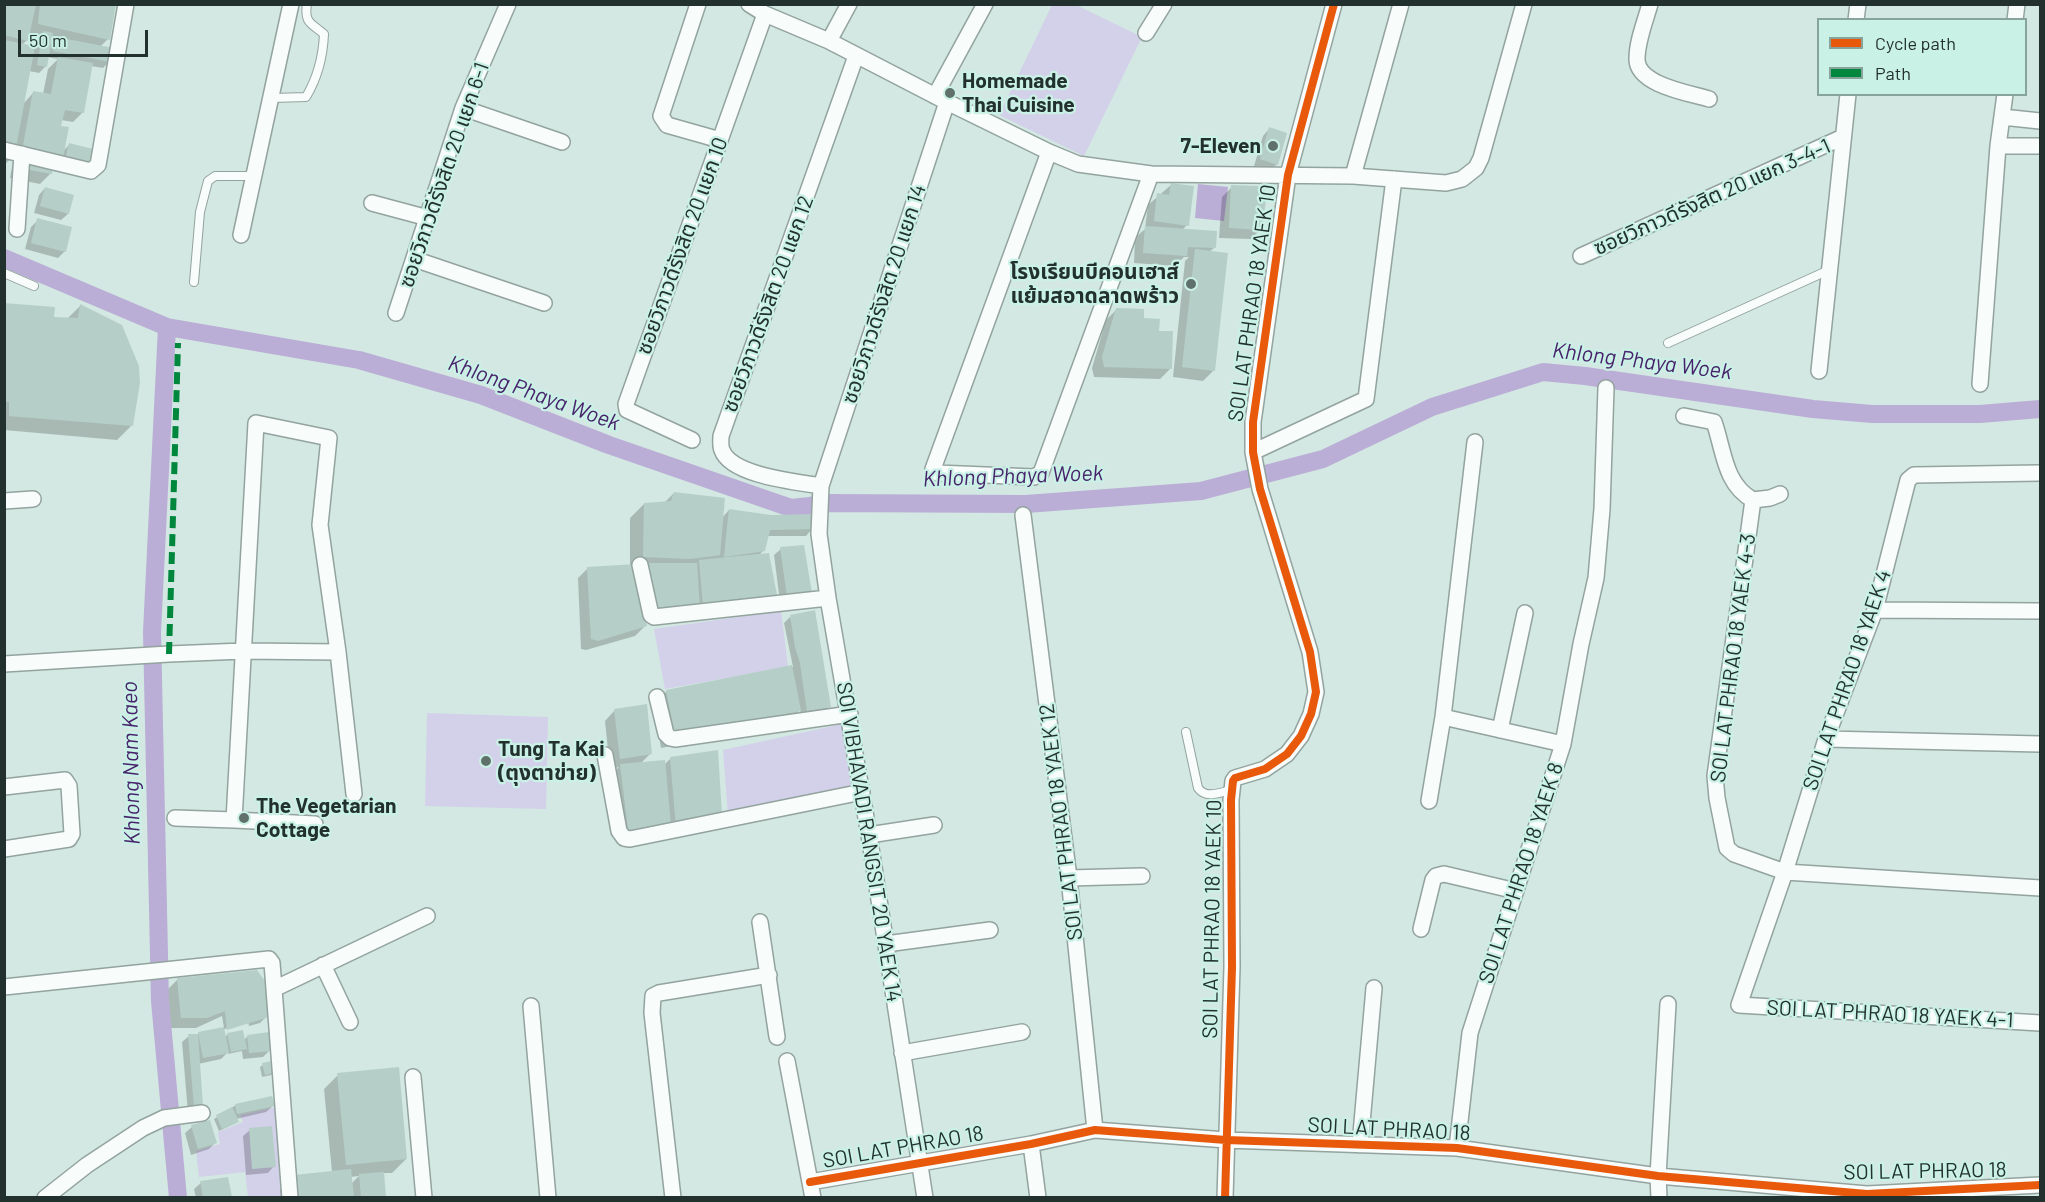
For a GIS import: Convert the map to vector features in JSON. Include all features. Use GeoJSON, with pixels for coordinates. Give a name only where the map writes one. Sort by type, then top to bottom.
{"type":"FeatureCollection","features":[{"type":"Feature","properties":{"kind":"street"},"geometry":{"type":"LineString","coordinates":[[4,150],[91,171],[98,165],[126,4]]}},
{"type":"Feature","properties":{"kind":"street"},"geometry":{"type":"LineString","coordinates":[[241,236],[291,4]]}},
{"type":"Feature","properties":{"kind":"street","name":"ซอยวิภาวดีรังสิต 20 แยก 6-1"},"geometry":{"type":"LineString","coordinates":[[396,313],[463,108],[508,4]]}},
{"type":"Feature","properties":{"kind":"street"},"geometry":{"type":"LineString","coordinates":[[698,4],[662,116],[667,125],[720,140]]}},
{"type":"Feature","properties":{"kind":"street"},"geometry":{"type":"LineString","coordinates":[[749,4],[765,14],[829,41],[941,99],[1078,164],[1151,174],[1353,176],[1446,183],[1462,179],[1476,168],[1481,158],[1524,4]]}},
{"type":"Feature","properties":{"kind":"street"},"geometry":{"type":"LineString","coordinates":[[829,41],[849,4]]}},
{"type":"Feature","properties":{"kind":"street","name":"ซอยวิภาวดีรังสิต 20 แยก 14"},"geometry":{"type":"LineString","coordinates":[[821,486],[941,99],[985,4]]}},
{"type":"Feature","properties":{"kind":"street"},"geometry":{"type":"LineString","coordinates":[[1146,33],[1164,4]]}},
{"type":"Feature","properties":{"kind":"street","name":"SOI LAT PHRAO 18 YAEK 10"},"geometry":{"type":"LineString","coordinates":[[1225,1197],[1232,967],[1231,790],[1235,778],[1265,769],[1287,754],[1304,729],[1311,714],[1316,692],[1310,652],[1260,489],[1253,452],[1253,422],[1288,175],[1334,4]]}},
{"type":"Feature","properties":{"kind":"street"},"geometry":{"type":"LineString","coordinates":[[1353,176],[1401,4]]}},
{"type":"Feature","properties":{"kind":"street"},"geometry":{"type":"LineString","coordinates":[[1650,4],[1637,60],[1640,71],[1654,82],[1709,99]]}},
{"type":"Feature","properties":{"kind":"street","name":"ซอยวิภาวดีรังสิต 20 แยก 10"},"geometry":{"type":"LineString","coordinates":[[692,440],[626,408],[765,14]]}},
{"type":"Feature","properties":{"kind":"street","name":"ซอยวิภาวดีรังสิต 20 แยก 12"},"geometry":{"type":"LineString","coordinates":[[821,486],[747,471],[732,462],[722,451],[721,436],[856,56]]}},
{"type":"Feature","properties":{"kind":"street","name":"ซอยวิภาวดีรังสิต 20 แยก 3-4-1"},"geometry":{"type":"LineString","coordinates":[[1819,371],[1848,96]]}},
{"type":"Feature","properties":{"kind":"street"},"geometry":{"type":"LineString","coordinates":[[1980,384],[1998,146],[2005,96]]}},
{"type":"Feature","properties":{"kind":"street"},"geometry":{"type":"LineString","coordinates":[[463,108],[562,142]]}},
{"type":"Feature","properties":{"kind":"street"},"geometry":{"type":"LineString","coordinates":[[2002,117],[2040,121]]}},
{"type":"Feature","properties":{"kind":"street","name":"ซอยวิภาวดีรังสิต 20 แยก 3-4-1"},"geometry":{"type":"LineString","coordinates":[[1581,256],[1843,137]]}},
{"type":"Feature","properties":{"kind":"street"},"geometry":{"type":"LineString","coordinates":[[1998,146],[2040,146]]}},
{"type":"Feature","properties":{"kind":"street"},"geometry":{"type":"LineString","coordinates":[[1049,152],[933,468],[937,473],[1034,477],[1041,473],[1151,174]]}},
{"type":"Feature","properties":{"kind":"street"},"geometry":{"type":"LineString","coordinates":[[17,229],[22,154]]}},
{"type":"Feature","properties":{"kind":"street"},"geometry":{"type":"LineString","coordinates":[[1253,452],[1366,399],[1394,179]]}},
{"type":"Feature","properties":{"kind":"street"},"geometry":{"type":"LineString","coordinates":[[372,203],[428,218]]}},
{"type":"Feature","properties":{"kind":"street"},"geometry":{"type":"LineString","coordinates":[[414,259],[544,303]]}},
{"type":"Feature","properties":{"kind":"street"},"geometry":{"type":"LineString","coordinates":[[1563,744],[1596,578],[1602,508],[1606,388]]}},
{"type":"Feature","properties":{"kind":"street"},"geometry":{"type":"LineString","coordinates":[[1684,416],[1714,422],[1723,461],[1744,495],[1753,500],[1780,494]]}},
{"type":"Feature","properties":{"kind":"street"},"geometry":{"type":"LineString","coordinates":[[234,820],[256,423],[329,438],[320,525],[338,652],[354,794]]}},
{"type":"Feature","properties":{"kind":"street"},"geometry":{"type":"LineString","coordinates":[[1429,801],[1443,717],[1475,442]]}},
{"type":"Feature","properties":{"kind":"street","name":"SOI LAT PHRAO 18 YAEK 4"},"geometry":{"type":"LineString","coordinates":[[1739,1005],[1785,872],[1826,739],[1875,610],[1908,480],[1911,477],[2040,473]]}},
{"type":"Feature","properties":{"kind":"street","name":"SOI VIBHAVADI RANGSIT 20 YAEK 14"},"geometry":{"type":"LineString","coordinates":[[821,486],[819,534],[828,598],[850,714],[925,1197]]}},
{"type":"Feature","properties":{"kind":"street"},"geometry":{"type":"LineString","coordinates":[[4,501],[33,499]]}},
{"type":"Feature","properties":{"kind":"street","name":"SOI LAT PHRAO 18 YAEK 4-3"},"geometry":{"type":"LineString","coordinates":[[1753,500],[1716,765],[1716,787],[1727,848],[1734,854],[1785,872],[2040,888]]}},
{"type":"Feature","properties":{"kind":"street","name":"SOI LAT PHRAO 18 YAEK 12"},"geometry":{"type":"LineString","coordinates":[[1023,515],[1069,878],[1095,1130]]}},
{"type":"Feature","properties":{"kind":"street"},"geometry":{"type":"LineString","coordinates":[[640,565],[653,617],[828,598]]}},
{"type":"Feature","properties":{"kind":"street"},"geometry":{"type":"LineString","coordinates":[[1875,610],[2040,611]]}},
{"type":"Feature","properties":{"kind":"street"},"geometry":{"type":"LineString","coordinates":[[1500,730],[1525,613]]}},
{"type":"Feature","properties":{"kind":"street"},"geometry":{"type":"LineString","coordinates":[[4,664],[243,651],[338,652]]}},
{"type":"Feature","properties":{"kind":"street"},"geometry":{"type":"LineString","coordinates":[[657,697],[666,734],[675,739],[850,714]]}},
{"type":"Feature","properties":{"kind":"street","name":"SOI LAT PHRAO 18 YAEK 8"},"geometry":{"type":"LineString","coordinates":[[1443,717],[1563,744],[1470,1033],[1457,1148]]}},
{"type":"Feature","properties":{"kind":"street"},"geometry":{"type":"LineString","coordinates":[[1826,739],[2040,744]]}},
{"type":"Feature","properties":{"kind":"street"},"geometry":{"type":"LineString","coordinates":[[605,755],[619,831],[624,838],[630,839],[862,792]]}},
{"type":"Feature","properties":{"kind":"street"},"geometry":{"type":"LineString","coordinates":[[4,787],[65,780],[69,786],[72,834],[69,839],[4,849]]}},
{"type":"Feature","properties":{"kind":"street"},"geometry":{"type":"LineString","coordinates":[[175,818],[315,824]]}},
{"type":"Feature","properties":{"kind":"street"},"geometry":{"type":"LineString","coordinates":[[869,835],[934,825]]}},
{"type":"Feature","properties":{"kind":"street"},"geometry":{"type":"LineString","coordinates":[[1421,929],[1433,879],[1438,875],[1444,874],[1516,891]]}},
{"type":"Feature","properties":{"kind":"street"},"geometry":{"type":"LineString","coordinates":[[1069,878],[1142,876]]}},
{"type":"Feature","properties":{"kind":"street"},"geometry":{"type":"LineString","coordinates":[[274,989],[427,916]]}},
{"type":"Feature","properties":{"kind":"street"},"geometry":{"type":"LineString","coordinates":[[760,922],[777,1037]]}},
{"type":"Feature","properties":{"kind":"street"},"geometry":{"type":"LineString","coordinates":[[886,944],[990,930]]}},
{"type":"Feature","properties":{"kind":"street"},"geometry":{"type":"LineString","coordinates":[[4,987],[269,958],[272,963],[290,1197]]}},
{"type":"Feature","properties":{"kind":"street"},"geometry":{"type":"LineString","coordinates":[[323,965],[350,1022]]}},
{"type":"Feature","properties":{"kind":"street"},"geometry":{"type":"LineString","coordinates":[[673,1197],[652,1013],[653,996],[659,993],[769,975]]}},
{"type":"Feature","properties":{"kind":"street"},"geometry":{"type":"LineString","coordinates":[[1360,1145],[1374,988]]}},
{"type":"Feature","properties":{"kind":"street"},"geometry":{"type":"LineString","coordinates":[[1659,1197],[1658,1176],[1668,1004]]}},
{"type":"Feature","properties":{"kind":"street","name":"SOI LAT PHRAO 18 YAEK 4-1"},"geometry":{"type":"LineString","coordinates":[[1739,1005],[2040,1023]]}},
{"type":"Feature","properties":{"kind":"street"},"geometry":{"type":"LineString","coordinates":[[531,1006],[548,1197]]}},
{"type":"Feature","properties":{"kind":"street"},"geometry":{"type":"LineString","coordinates":[[902,1053],[1022,1032]]}},
{"type":"Feature","properties":{"kind":"street"},"geometry":{"type":"LineString","coordinates":[[788,1061],[813,1197]]}},
{"type":"Feature","properties":{"kind":"street"},"geometry":{"type":"LineString","coordinates":[[413,1077],[424,1197]]}},
{"type":"Feature","properties":{"kind":"street"},"geometry":{"type":"LineString","coordinates":[[45,1197],[116,1145],[172,1117],[201,1113]]}},
{"type":"Feature","properties":{"kind":"street","name":"SOI LAT PHRAO 18"},"geometry":{"type":"LineString","coordinates":[[810,1182],[1031,1144],[1095,1130],[1226,1140],[1457,1148],[1658,1176],[1867,1196],[2040,1185]]}},
{"type":"Feature","properties":{"kind":"street"},"geometry":{"type":"LineString","coordinates":[[1031,1144],[1038,1197]]}},
{"type":"Feature","properties":{"kind":"lane"},"geometry":{"type":"LineString","coordinates":[[272,98],[306,97],[316,82],[324,34],[307,20],[305,14],[307,4]]}},
{"type":"Feature","properties":{"kind":"lane"},"geometry":{"type":"LineString","coordinates":[[194,282],[200,212],[208,181],[215,176],[255,176]]}},
{"type":"Feature","properties":{"kind":"lane"},"geometry":{"type":"LineString","coordinates":[[1668,343],[1830,269]]}},
{"type":"Feature","properties":{"kind":"lane"},"geometry":{"type":"LineString","coordinates":[[4,273],[34,286]]}},
{"type":"Feature","properties":{"kind":"lane"},"geometry":{"type":"LineString","coordinates":[[1186,732],[1198,788],[1202,793],[1208,795],[1231,790]]}},
{"type":"Feature","properties":{"kind":"shaded area"},"geometry":{"type":"Polygon","coordinates":[[[1052,5],[1076,5],[1142,37],[1084,156],[999,115],[1052,5]]]}},
{"type":"Feature","properties":{"kind":"shaded area"},"geometry":{"type":"Polygon","coordinates":[[[1198,184],[1228,187],[1224,221],[1195,218],[1198,184]]]}},
{"type":"Feature","properties":{"kind":"shaded area"},"geometry":{"type":"Polygon","coordinates":[[[781,611],[788,667],[665,689],[654,629],[781,611]]]}},
{"type":"Feature","properties":{"kind":"shaded area","name":"Tung Ta Kai (ตุงตาข่าย)"},"geometry":{"type":"Polygon","coordinates":[[[427,713],[548,717],[546,809],[425,806],[427,713]]]}},
{"type":"Feature","properties":{"kind":"shaded area"},"geometry":{"type":"Polygon","coordinates":[[[842,724],[855,788],[728,815],[723,750],[842,724]]]}},
{"type":"Feature","properties":{"kind":"shaded area"},"geometry":{"type":"Polygon","coordinates":[[[277,1107],[285,1197],[248,1197],[245,1172],[199,1177],[196,1151],[220,1144],[218,1132],[243,1122],[240,1115],[277,1107]]]}},
{"type":"Feature","properties":{"kind":"building"},"geometry":{"type":"Polygon","coordinates":[[[4,4],[36,4],[28,41],[4,35],[4,4]]]}},
{"type":"Feature","properties":{"kind":"building"},"geometry":{"type":"Polygon","coordinates":[[[40,4],[116,4],[110,40],[38,24],[40,4]]]}},
{"type":"Feature","properties":{"kind":"building"},"geometry":{"type":"Polygon","coordinates":[[[43,31],[53,33],[47,67],[37,65],[43,31]]]}},
{"type":"Feature","properties":{"kind":"building"},"geometry":{"type":"Polygon","coordinates":[[[56,37],[114,48],[111,62],[53,51],[56,37]]]}},
{"type":"Feature","properties":{"kind":"building"},"geometry":{"type":"Polygon","coordinates":[[[4,40],[35,46],[14,158],[4,156],[4,40]]]}},
{"type":"Feature","properties":{"kind":"building"},"geometry":{"type":"Polygon","coordinates":[[[58,57],[93,63],[84,113],[65,110],[61,126],[69,127],[63,158],[55,157],[52,174],[19,168],[33,91],[51,94],[58,57]]]}},
{"type":"Feature","properties":{"kind":"building","name":"7-Eleven"},"geometry":{"type":"Polygon","coordinates":[[[1269,127],[1287,133],[1278,165],[1260,159],[1269,127]]]}},
{"type":"Feature","properties":{"kind":"building"},"geometry":{"type":"Polygon","coordinates":[[[69,143],[93,149],[88,168],[65,161],[69,143]]]}},
{"type":"Feature","properties":{"kind":"building"},"geometry":{"type":"Polygon","coordinates":[[[1171,183],[1194,186],[1189,226],[1154,221],[1157,193],[1169,195],[1171,183]]]}},
{"type":"Feature","properties":{"kind":"building"},"geometry":{"type":"Polygon","coordinates":[[[1231,185],[1260,186],[1267,192],[1262,230],[1229,228],[1231,185]]]}},
{"type":"Feature","properties":{"kind":"building"},"geometry":{"type":"Polygon","coordinates":[[[45,187],[74,195],[69,214],[40,206],[45,187]]]}},
{"type":"Feature","properties":{"kind":"building"},"geometry":{"type":"Polygon","coordinates":[[[37,218],[72,227],[66,252],[31,243],[37,218]]]}},
{"type":"Feature","properties":{"kind":"building"},"geometry":{"type":"Polygon","coordinates":[[[1145,226],[1217,231],[1216,248],[1188,247],[1187,256],[1143,253],[1145,226]]]}},
{"type":"Feature","properties":{"kind":"building"},"geometry":{"type":"Polygon","coordinates":[[[1195,249],[1228,253],[1215,371],[1182,367],[1195,249]]]}},
{"type":"Feature","properties":{"kind":"building"},"geometry":{"type":"Polygon","coordinates":[[[4,303],[55,307],[54,317],[78,318],[80,304],[122,325],[139,366],[140,383],[133,426],[9,416],[9,402],[4,402],[4,303]]]}},
{"type":"Feature","properties":{"kind":"building"},"geometry":{"type":"Polygon","coordinates":[[[1116,308],[1144,309],[1144,318],[1160,319],[1159,331],[1173,331],[1172,369],[1104,367],[1102,357],[1116,308]]]}},
{"type":"Feature","properties":{"kind":"building"},"geometry":{"type":"Polygon","coordinates":[[[674,492],[725,498],[720,555],[690,559],[643,557],[644,503],[671,501],[674,492]]]}},
{"type":"Feature","properties":{"kind":"building"},"geometry":{"type":"Polygon","coordinates":[[[729,509],[771,515],[814,514],[814,529],[770,530],[765,551],[724,557],[729,509]]]}},
{"type":"Feature","properties":{"kind":"building"},"geometry":{"type":"Polygon","coordinates":[[[804,545],[812,593],[787,596],[780,547],[804,545]]]}},
{"type":"Feature","properties":{"kind":"building"},"geometry":{"type":"Polygon","coordinates":[[[769,553],[777,595],[703,605],[699,560],[769,553]]]}},
{"type":"Feature","properties":{"kind":"building"},"geometry":{"type":"Polygon","coordinates":[[[645,563],[697,563],[700,611],[656,615],[645,563]]]}},
{"type":"Feature","properties":{"kind":"building"},"geometry":{"type":"Polygon","coordinates":[[[636,564],[647,626],[598,641],[591,639],[587,567],[636,564]]]}},
{"type":"Feature","properties":{"kind":"building"},"geometry":{"type":"Polygon","coordinates":[[[815,610],[831,707],[807,711],[790,615],[815,610]]]}},
{"type":"Feature","properties":{"kind":"building"},"geometry":{"type":"Polygon","coordinates":[[[792,665],[801,711],[675,735],[666,690],[792,665]]]}},
{"type":"Feature","properties":{"kind":"building"},"geometry":{"type":"Polygon","coordinates":[[[647,704],[652,754],[620,759],[614,709],[647,704]]]}},
{"type":"Feature","properties":{"kind":"building"},"geometry":{"type":"Polygon","coordinates":[[[718,750],[722,815],[676,827],[670,757],[718,750]]]}},
{"type":"Feature","properties":{"kind":"building"},"geometry":{"type":"Polygon","coordinates":[[[665,760],[671,826],[629,837],[620,764],[665,760]]]}},
{"type":"Feature","properties":{"kind":"building"},"geometry":{"type":"Polygon","coordinates":[[[257,970],[265,981],[269,1017],[227,1030],[225,1011],[207,1018],[181,1018],[177,978],[257,970]]]}},
{"type":"Feature","properties":{"kind":"building"},"geometry":{"type":"Polygon","coordinates":[[[224,1027],[229,1053],[203,1058],[198,1032],[224,1027]]]}},
{"type":"Feature","properties":{"kind":"building"},"geometry":{"type":"Polygon","coordinates":[[[243,1030],[247,1049],[231,1052],[227,1033],[243,1030]]]}},
{"type":"Feature","properties":{"kind":"building"},"geometry":{"type":"Polygon","coordinates":[[[269,1032],[272,1051],[249,1053],[247,1035],[269,1032]]]}},
{"type":"Feature","properties":{"kind":"building"},"geometry":{"type":"Polygon","coordinates":[[[188,1034],[198,1034],[203,1106],[194,1107],[188,1034]]]}},
{"type":"Feature","properties":{"kind":"building"},"geometry":{"type":"Polygon","coordinates":[[[273,1061],[276,1072],[265,1075],[262,1063],[273,1061]]]}},
{"type":"Feature","properties":{"kind":"building"},"geometry":{"type":"Polygon","coordinates":[[[399,1067],[407,1159],[346,1165],[337,1073],[399,1067]]]}},
{"type":"Feature","properties":{"kind":"building"},"geometry":{"type":"Polygon","coordinates":[[[272,1096],[275,1106],[237,1114],[235,1104],[272,1096]]]}},
{"type":"Feature","properties":{"kind":"building"},"geometry":{"type":"Polygon","coordinates":[[[232,1107],[239,1122],[222,1129],[216,1115],[232,1107]]]}},
{"type":"Feature","properties":{"kind":"building"},"geometry":{"type":"Polygon","coordinates":[[[210,1120],[217,1143],[198,1149],[191,1125],[210,1120]]]}},
{"type":"Feature","properties":{"kind":"building"},"geometry":{"type":"Polygon","coordinates":[[[272,1126],[276,1167],[252,1169],[249,1128],[272,1126]]]}},
{"type":"Feature","properties":{"kind":"building"},"geometry":{"type":"Polygon","coordinates":[[[351,1169],[354,1197],[296,1197],[294,1175],[351,1169]]]}},
{"type":"Feature","properties":{"kind":"building"},"geometry":{"type":"Polygon","coordinates":[[[384,1172],[386,1197],[361,1197],[359,1174],[384,1172]]]}},
{"type":"Feature","properties":{"kind":"building"},"geometry":{"type":"Polygon","coordinates":[[[228,1177],[232,1197],[203,1197],[200,1181],[228,1177]]]}},
{"type":"Feature","properties":{"kind":"waterway","name":"Khlong Phaya Woek"},"geometry":{"type":"LineString","coordinates":[[4,258],[167,327],[359,360],[481,395],[609,445],[791,508],[822,503],[1026,504],[1201,491],[1323,459],[1432,407],[1543,372],[1813,409],[1872,414],[1980,414],[2040,409]]}},
{"type":"Feature","properties":{"kind":"waterway","name":"Khlong Nam Kaeo"},"geometry":{"type":"LineString","coordinates":[[167,327],[152,632],[160,1001],[178,1198]]}},
{"type":"Feature","properties":{"kind":"marked path"},"geometry":{"type":"LineString","coordinates":[[169,654],[178,343]]}},
{"type":"Feature","properties":{"kind":"cycle path"},"geometry":{"type":"LineString","coordinates":[[1225,1198],[1232,967],[1231,800],[1233,781],[1235,778],[1265,769],[1287,754],[1301,736],[1311,714],[1316,692],[1310,652],[1260,489],[1253,452],[1253,422],[1288,175],[1334,4]]}},
{"type":"Feature","properties":{"kind":"cycle path"},"geometry":{"type":"LineString","coordinates":[[810,1182],[1031,1144],[1095,1130],[1226,1140],[1457,1148],[1658,1176],[1867,1194],[2040,1185]]}},
{"type":"Feature","properties":{"kind":"place","name":"Homemade Thai Cuisine"},"geometry":{"type":"Point","coordinates":[950,93]}},
{"type":"Feature","properties":{"kind":"place","name":"7-Eleven"},"geometry":{"type":"Point","coordinates":[1273,146]}},
{"type":"Feature","properties":{"kind":"place","name":"โรงเรียนบีคอนเฮาส์ แย้มสอาดลาดพร้าว"},"geometry":{"type":"Point","coordinates":[1191,284]}},
{"type":"Feature","properties":{"kind":"place","name":"Tung Ta Kai (ตุงตาข่าย)"},"geometry":{"type":"Point","coordinates":[486,761]}},
{"type":"Feature","properties":{"kind":"place","name":"The Vegetarian Cottage"},"geometry":{"type":"Point","coordinates":[244,818]}}]}
